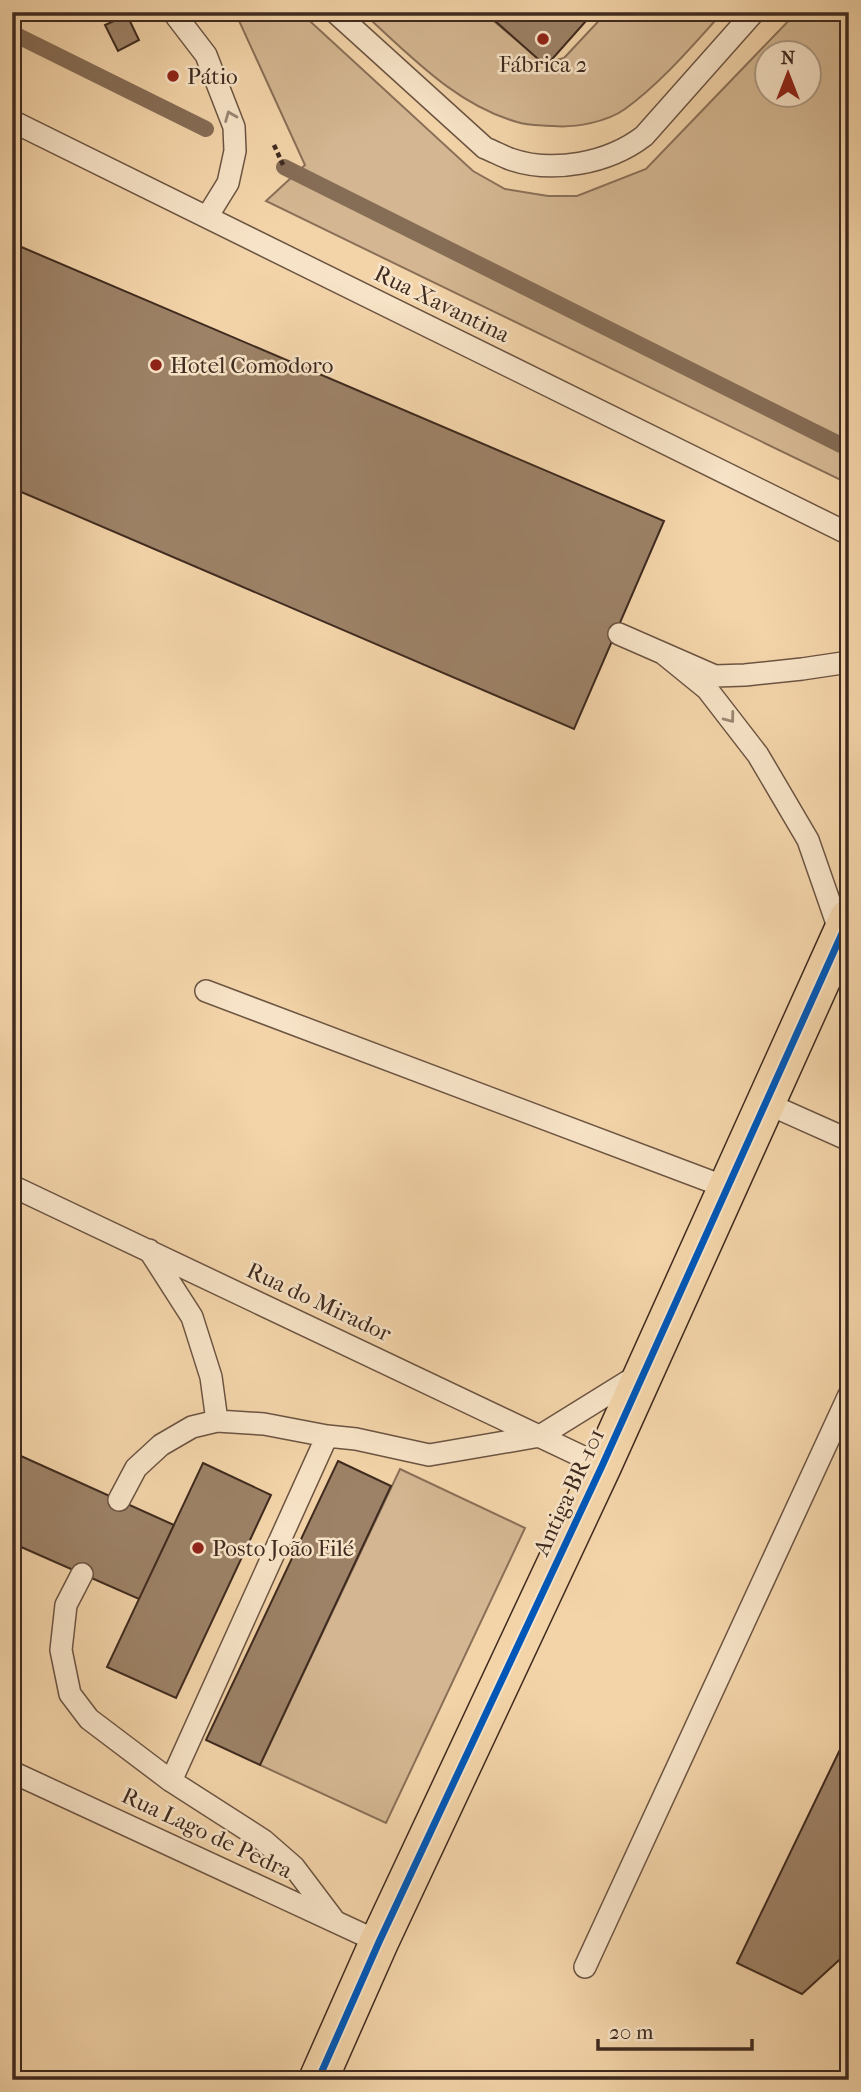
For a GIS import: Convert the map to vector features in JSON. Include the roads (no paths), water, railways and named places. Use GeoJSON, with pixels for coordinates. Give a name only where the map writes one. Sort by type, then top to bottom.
{"type":"FeatureCollection","features":[{"type":"Feature","properties":{"kind":"main road","name":"Antiga BR-101"},"geometry":{"type":"LineString","coordinates":[[318,2080],[379,1942],[602,1466],[845,927]]}},
{"type":"Feature","properties":{"kind":"lane"},"geometry":{"type":"LineString","coordinates":[[173,12],[205,55],[234,127],[235,151],[228,183],[207,218]]}},
{"type":"Feature","properties":{"kind":"lane"},"geometry":{"type":"LineString","coordinates":[[335,12],[485,148],[511,160],[556,166],[612,155],[644,136],[754,12]]}},
{"type":"Feature","properties":{"kind":"lane","name":"Rua Xavantina"},"geometry":{"type":"LineString","coordinates":[[12,121],[849,534]]}},
{"type":"Feature","properties":{"kind":"lane"},"geometry":{"type":"LineString","coordinates":[[619,634],[715,676],[790,671],[849,662]]}},
{"type":"Feature","properties":{"kind":"lane"},"geometry":{"type":"LineString","coordinates":[[664,654],[708,689],[758,755],[808,839],[845,927]]}},
{"type":"Feature","properties":{"kind":"lane"},"geometry":{"type":"LineString","coordinates":[[205,991],[728,1188]]}},
{"type":"Feature","properties":{"kind":"lane"},"geometry":{"type":"LineString","coordinates":[[766,1103],[849,1140]]}},
{"type":"Feature","properties":{"kind":"lane","name":"Rua do Mirador"},"geometry":{"type":"LineString","coordinates":[[12,1186],[602,1466]]}},
{"type":"Feature","properties":{"kind":"lane"},"geometry":{"type":"LineString","coordinates":[[149,1250],[192,1317],[211,1377],[217,1421]]}},
{"type":"Feature","properties":{"kind":"lane"},"geometry":{"type":"LineString","coordinates":[[119,1500],[136,1468],[161,1446],[192,1427],[217,1421],[264,1424],[356,1439],[429,1455],[540,1436],[645,1371]]}},
{"type":"Feature","properties":{"kind":"lane"},"geometry":{"type":"LineString","coordinates":[[584,1967],[849,1395]]}},
{"type":"Feature","properties":{"kind":"lane"},"geometry":{"type":"LineString","coordinates":[[171,1781],[327,1436]]}},
{"type":"Feature","properties":{"kind":"lane"},"geometry":{"type":"LineString","coordinates":[[82,1574],[66,1605],[61,1650],[70,1694],[89,1719],[171,1781],[263,1840],[294,1867],[334,1920]]}},
{"type":"Feature","properties":{"kind":"lane","name":"Rua Lago de Pedra"},"geometry":{"type":"LineString","coordinates":[[12,1772],[379,1942]]}},
{"type":"Feature","properties":{"kind":"waterway"},"geometry":{"type":"LineString","coordinates":[[12,33],[206,129]]}},
{"type":"Feature","properties":{"kind":"waterway"},"geometry":{"type":"LineString","coordinates":[[284,167],[841,445]]}},
{"type":"Feature","properties":{"kind":"place","name":"Fábrica 2"},"geometry":{"type":"Point","coordinates":[543,39]}},
{"type":"Feature","properties":{"kind":"place","name":"Pátio"},"geometry":{"type":"Point","coordinates":[173,76]}},
{"type":"Feature","properties":{"kind":"place","name":"Hotel Comodoro"},"geometry":{"type":"Point","coordinates":[156,365]}},
{"type":"Feature","properties":{"kind":"place","name":"Posto João Filé"},"geometry":{"type":"Point","coordinates":[198,1548]}}]}
